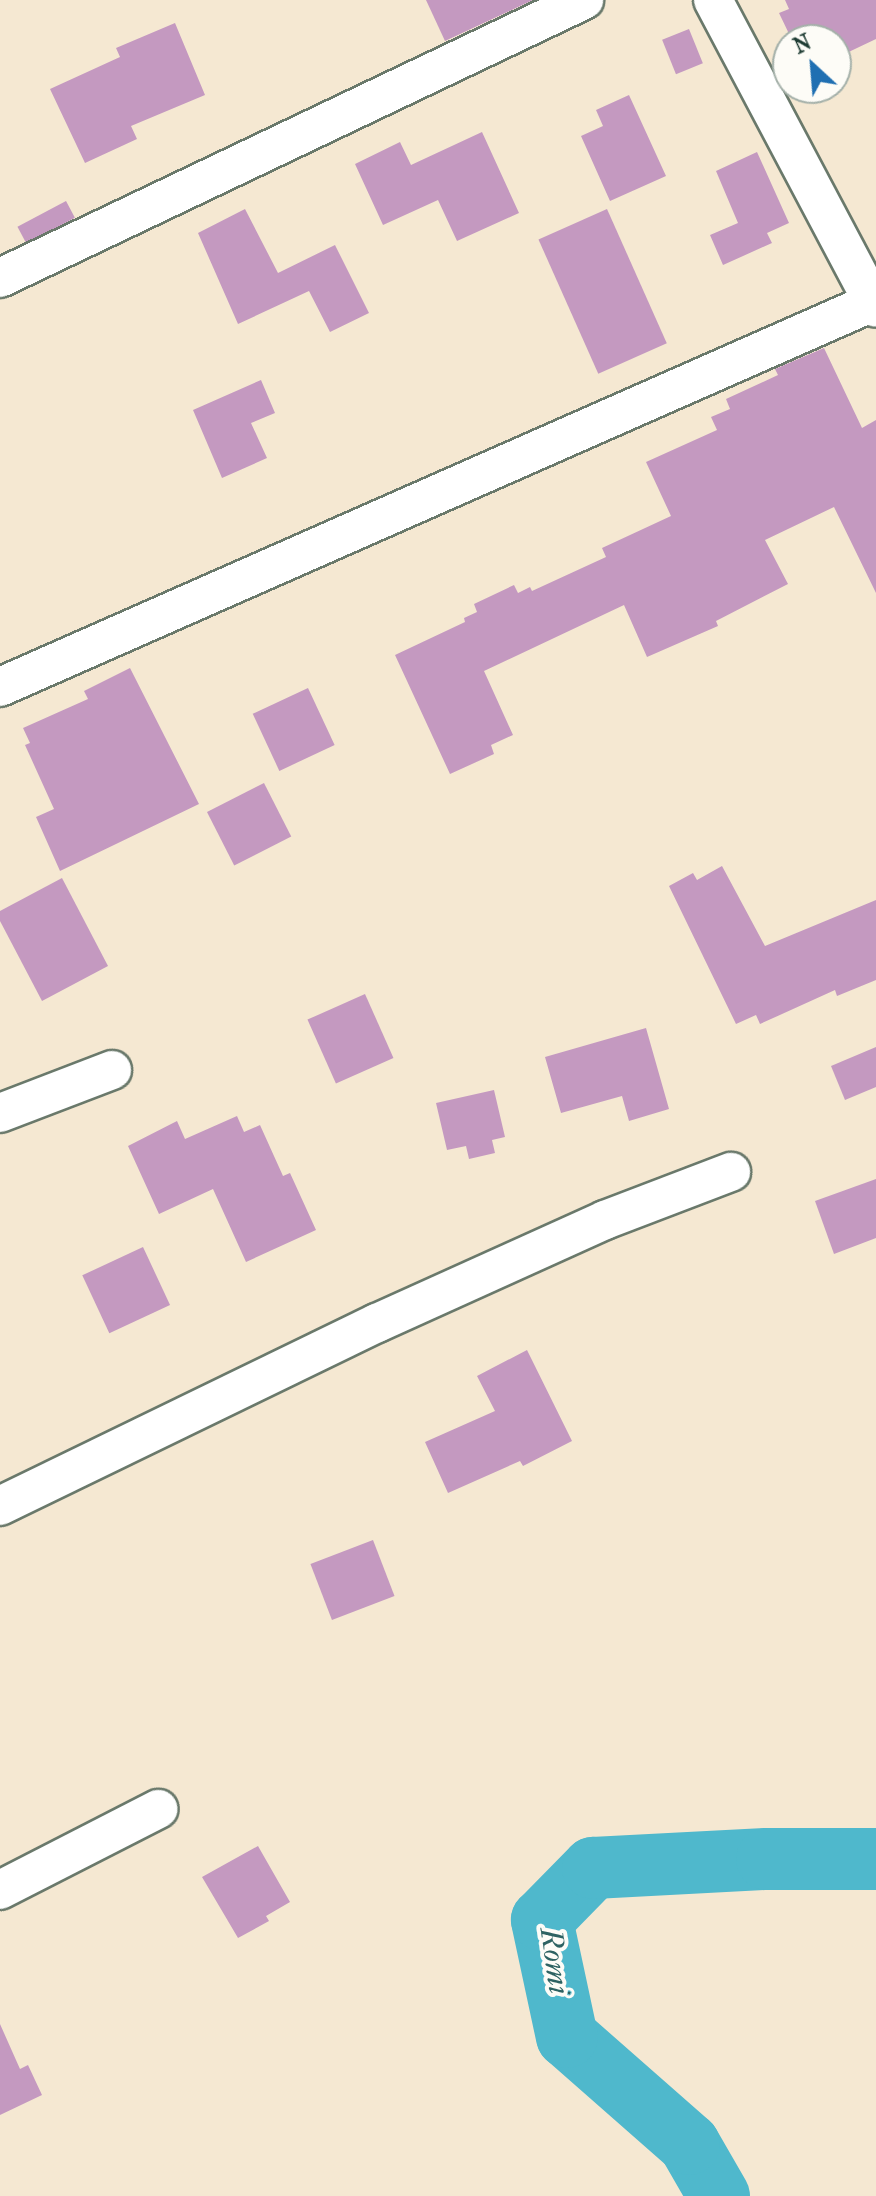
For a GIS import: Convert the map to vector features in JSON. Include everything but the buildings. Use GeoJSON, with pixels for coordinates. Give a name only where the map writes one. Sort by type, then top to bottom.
{"type":"FeatureCollection","features":[{"type":"Feature","properties":{"kind":"street"},"geometry":{"type":"LineString","coordinates":[[0,278],[584,0]]}},
{"type":"Feature","properties":{"kind":"street"},"geometry":{"type":"LineString","coordinates":[[0,687],[874,305],[864,256],[713,0]]}},
{"type":"Feature","properties":{"kind":"street"},"geometry":{"type":"LineString","coordinates":[[0,1113],[112,1070]]}},
{"type":"Feature","properties":{"kind":"street"},"geometry":{"type":"LineString","coordinates":[[0,1506],[377,1323],[605,1220],[731,1172]]}},
{"type":"Feature","properties":{"kind":"street"},"geometry":{"type":"LineString","coordinates":[[0,1890],[158,1809]]}},
{"type":"Feature","properties":{"kind":"waterway","name":"Romi"},"geometry":{"type":"LineString","coordinates":[[719,2196],[689,2144],[567,2037],[542,1920],[593,1868],[767,1859],[876,1859]]}}]}
